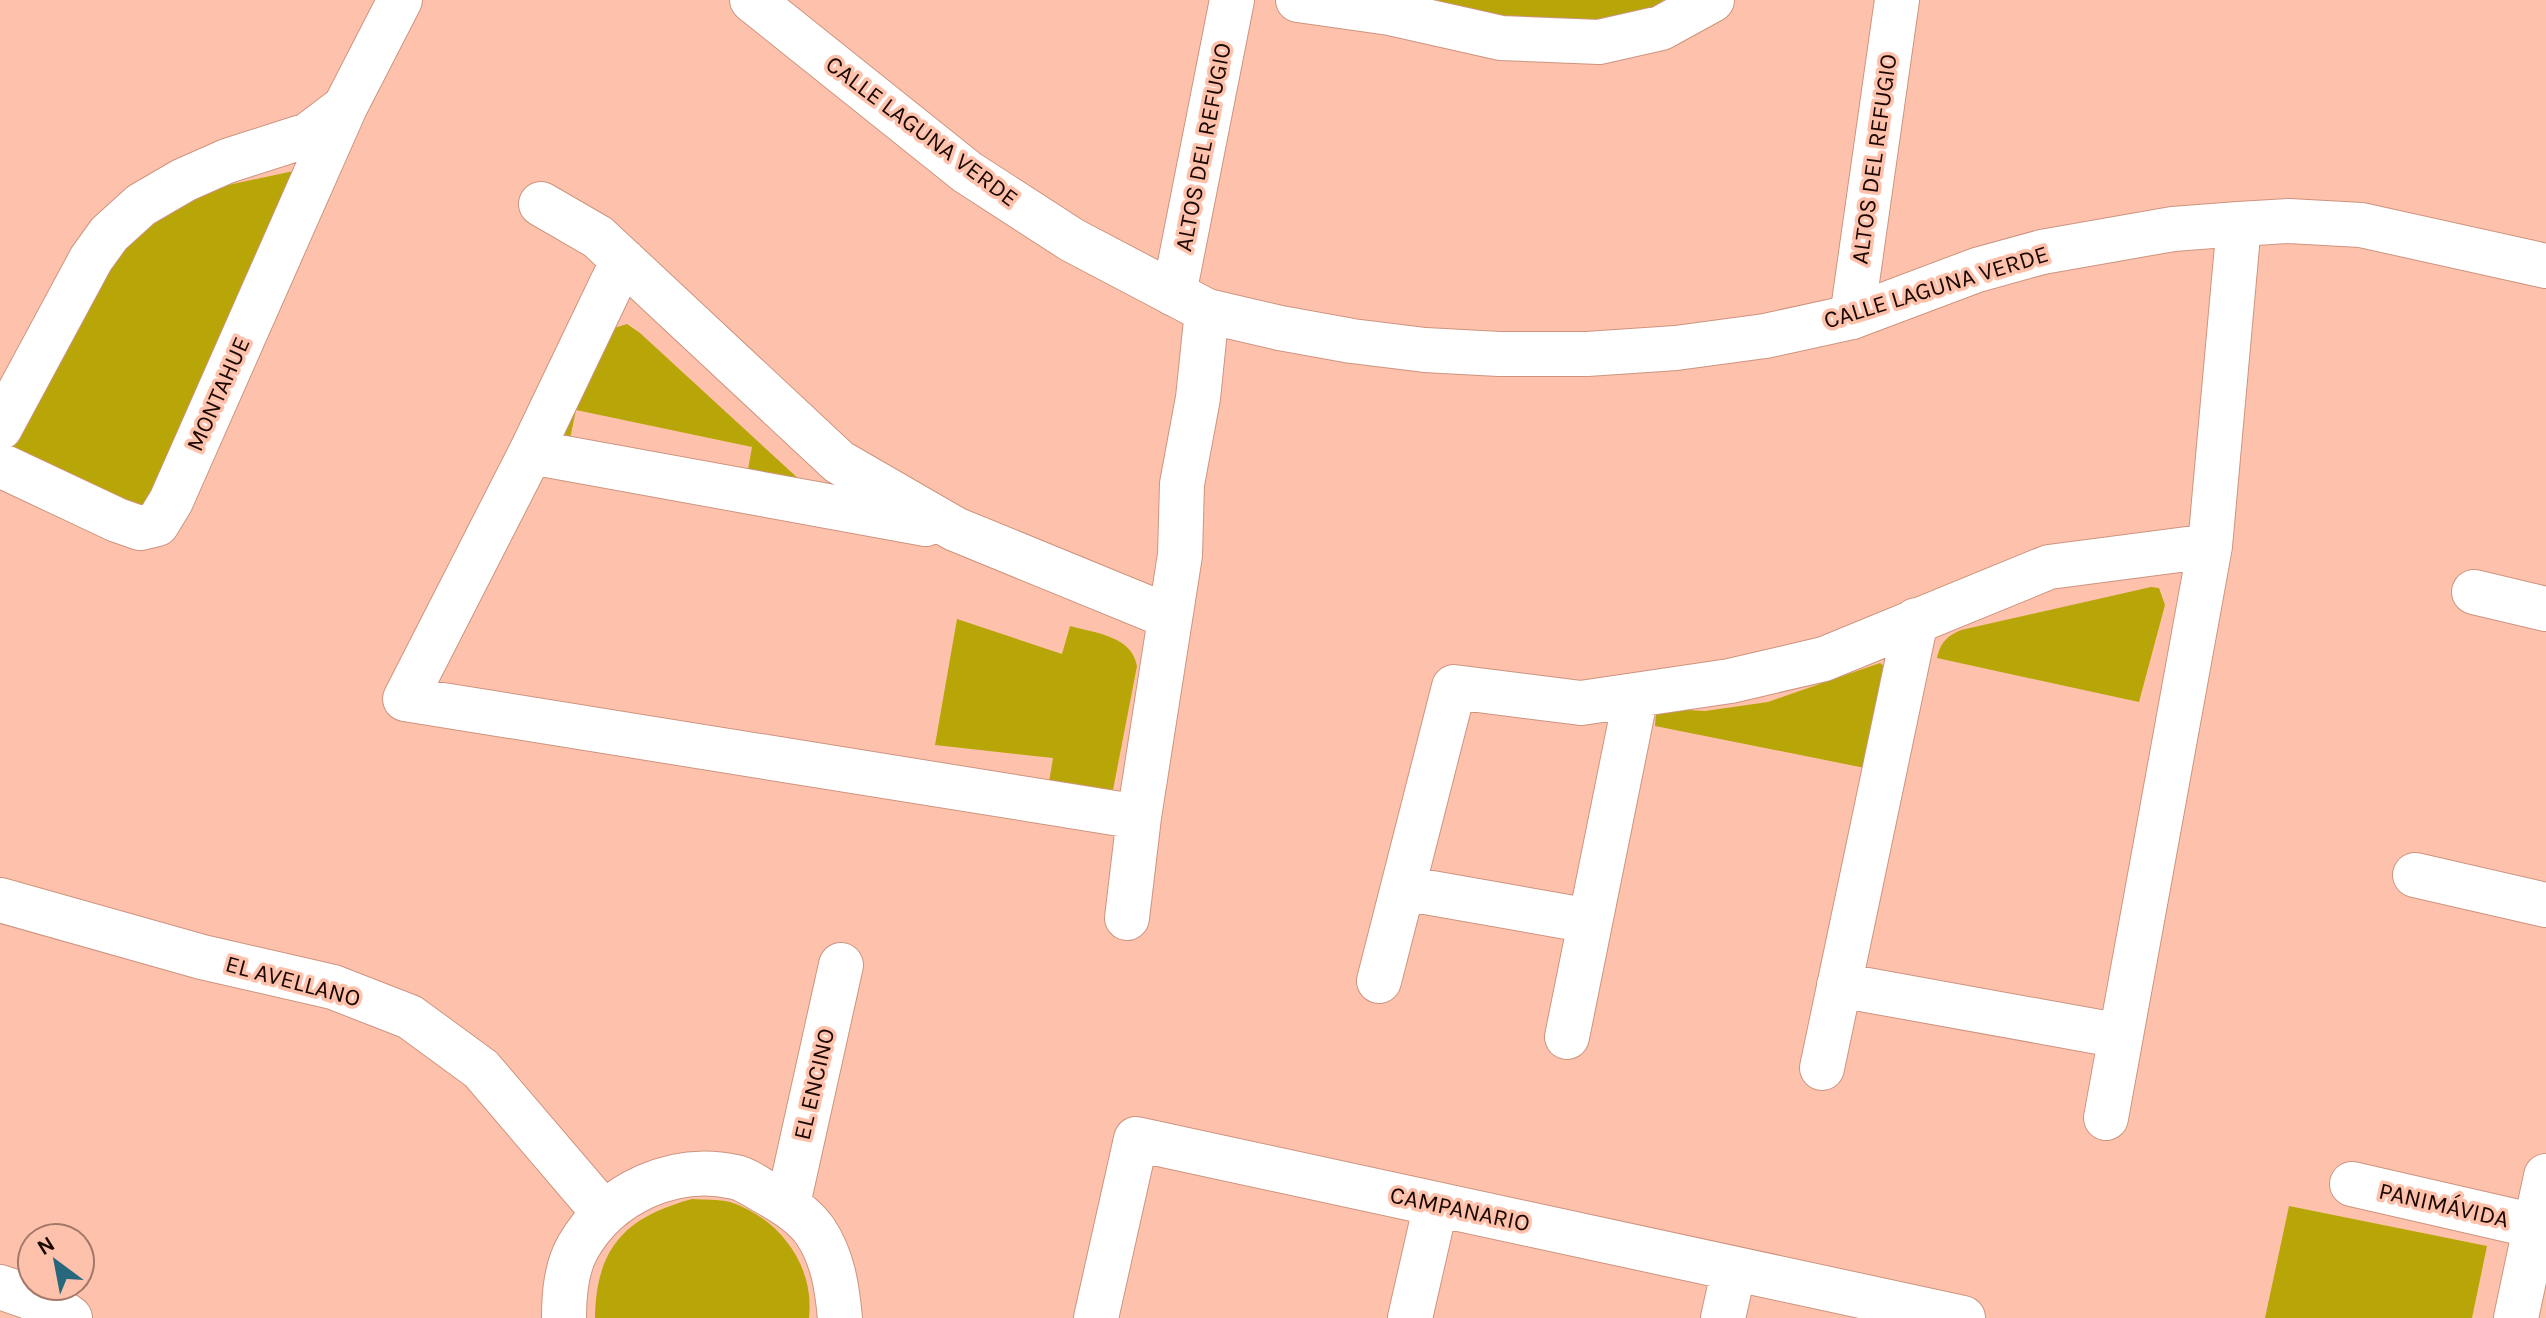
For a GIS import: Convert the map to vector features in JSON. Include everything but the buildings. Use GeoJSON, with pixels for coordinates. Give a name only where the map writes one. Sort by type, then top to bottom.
{"type":"FeatureCollection","features":[{"type":"Feature","properties":{"kind":"street","name":"MONTAHUE"},"geometry":{"type":"LineString","coordinates":[[0,465],[117,520],[140,528],[157,524],[171,501],[345,107],[400,0]]}},
{"type":"Feature","properties":{"kind":"street","name":"CALLE LAGUNA VERDE"},"geometry":{"type":"LineString","coordinates":[[752,0],[967,172],[1072,240],[1190,303],[1280,328],[1352,341],[1425,350],[1499,354],[1587,354],[1676,348],[1765,336],[1852,317],[1914,291],[2042,252],[2173,229],[2239,224],[2289,221],[2361,225],[2546,266]]}},
{"type":"Feature","properties":{"kind":"street","name":"ALTOS DEL REFUGIO"},"geometry":{"type":"LineString","coordinates":[[1127,918],[1139,817],[1180,555],[1182,484],[1198,398],[1190,303],[1232,0]]}},
{"type":"Feature","properties":{"kind":"street"},"geometry":{"type":"LineString","coordinates":[[1298,0],[1391,7],[1501,38],[1599,42],[1661,28],[1712,0]]}},
{"type":"Feature","properties":{"kind":"street","name":"ALTOS DEL REFUGIO"},"geometry":{"type":"LineString","coordinates":[[1852,317],[1897,0]]}},
{"type":"Feature","properties":{"kind":"street","name":"MONTAHUE"},"geometry":{"type":"LineString","coordinates":[[0,428],[91,259],[109,234],[141,205],[184,180],[227,161],[308,135],[345,107]]}},
{"type":"Feature","properties":{"kind":"street"},"geometry":{"type":"LineString","coordinates":[[541,204],[598,237],[839,462],[955,529],[1170,617]]}},
{"type":"Feature","properties":{"kind":"street"},"geometry":{"type":"LineString","coordinates":[[2106,1118],[2210,546],[2239,224]]}},
{"type":"Feature","properties":{"kind":"street"},"geometry":{"type":"LineString","coordinates":[[623,260],[531,452],[405,699],[1139,817]]}},
{"type":"Feature","properties":{"kind":"street"},"geometry":{"type":"LineString","coordinates":[[531,452],[955,529]]}},
{"type":"Feature","properties":{"kind":"street"},"geometry":{"type":"LineString","coordinates":[[1379,981],[1454,687],[1581,703],[1730,681],[1824,659],[2049,567],[2210,546]]}},
{"type":"Feature","properties":{"kind":"street"},"geometry":{"type":"LineString","coordinates":[[2474,592],[2546,609]]}},
{"type":"Feature","properties":{"kind":"street"},"geometry":{"type":"LineString","coordinates":[[1822,1068],[1916,620]]}},
{"type":"Feature","properties":{"kind":"street"},"geometry":{"type":"LineString","coordinates":[[1567,1037],[1636,695]]}},
{"type":"Feature","properties":{"kind":"street"},"geometry":{"type":"LineString","coordinates":[[2415,875],[2546,905]]}},
{"type":"Feature","properties":{"kind":"street"},"geometry":{"type":"LineString","coordinates":[[1403,888],[1590,921]]}},
{"type":"Feature","properties":{"kind":"street","name":"EL AVELLANO"},"geometry":{"type":"LineString","coordinates":[[0,900],[202,957],[333,987],[410,1017],[481,1069],[604,1213]]}},
{"type":"Feature","properties":{"kind":"street","name":"EL ENCINO"},"geometry":{"type":"LineString","coordinates":[[788,1204],[841,965]]}},
{"type":"Feature","properties":{"kind":"street"},"geometry":{"type":"LineString","coordinates":[[1839,985],[2121,1036]]}},
{"type":"Feature","properties":{"kind":"street","name":"CAMPANARIO"},"geometry":{"type":"LineString","coordinates":[[1096,1318],[1136,1139],[1963,1318]]}},
{"type":"Feature","properties":{"kind":"street"},"geometry":{"type":"LineString","coordinates":[[564,1318],[564,1290],[577,1248],[604,1213],[643,1186],[689,1173],[736,1177],[788,1204],[814,1230],[835,1273],[840,1318]]}},
{"type":"Feature","properties":{"kind":"street"},"geometry":{"type":"LineString","coordinates":[[2516,1318],[2546,1176]]}},
{"type":"Feature","properties":{"kind":"street","name":"PANIMÁVIDA"},"geometry":{"type":"LineString","coordinates":[[2352,1184],[2535,1226]]}},
{"type":"Feature","properties":{"kind":"street"},"geometry":{"type":"LineString","coordinates":[[1410,1318],[1436,1204]]}},
{"type":"Feature","properties":{"kind":"street"},"geometry":{"type":"LineString","coordinates":[[1723,1318],[1734,1269]]}},
{"type":"Feature","properties":{"kind":"street"},"geometry":{"type":"LineString","coordinates":[[0,1287],[52,1305],[70,1318]]}},
{"type":"Feature","properties":{"kind":"shaded area"},"geometry":{"type":"Polygon","coordinates":[[[1437,0],[1664,0],[1637,18],[1604,26],[1461,17],[1441,8],[1437,0]]]}},
{"type":"Feature","properties":{"kind":"shaded area"},"geometry":{"type":"Polygon","coordinates":[[[303,169],[146,510],[9,453],[117,255],[160,216],[214,188],[303,169]]]}},
{"type":"Feature","properties":{"kind":"shaded area"},"geometry":{"type":"Polygon","coordinates":[[[627,324],[801,481],[747,475],[752,447],[576,410],[570,439],[563,432],[611,329],[627,324]]]}},
{"type":"Feature","properties":{"kind":"shaded area"},"geometry":{"type":"Polygon","coordinates":[[[2151,587],[2159,588],[2165,605],[2139,702],[1937,658],[1945,641],[1961,630],[2151,587]]]}},
{"type":"Feature","properties":{"kind":"shaded area"},"geometry":{"type":"Polygon","coordinates":[[[957,619],[1062,654],[1070,626],[1111,637],[1128,648],[1137,666],[1113,790],[1108,800],[1047,794],[1053,758],[935,745],[957,619]]]}},
{"type":"Feature","properties":{"kind":"shaded area"},"geometry":{"type":"Polygon","coordinates":[[[1880,663],[1887,668],[1870,769],[1655,726],[1656,714],[1668,709],[1705,711],[1768,702],[1880,663]]]}},
{"type":"Feature","properties":{"kind":"shaded area"},"geometry":{"type":"Polygon","coordinates":[[[692,1199],[730,1202],[764,1219],[778,1232],[800,1262],[809,1298],[809,1318],[595,1318],[601,1272],[619,1239],[649,1215],[692,1199]]]}},
{"type":"Feature","properties":{"kind":"shaded area"},"geometry":{"type":"Polygon","coordinates":[[[2289,1206],[2487,1246],[2472,1318],[2265,1318],[2289,1206]]]}}]}
